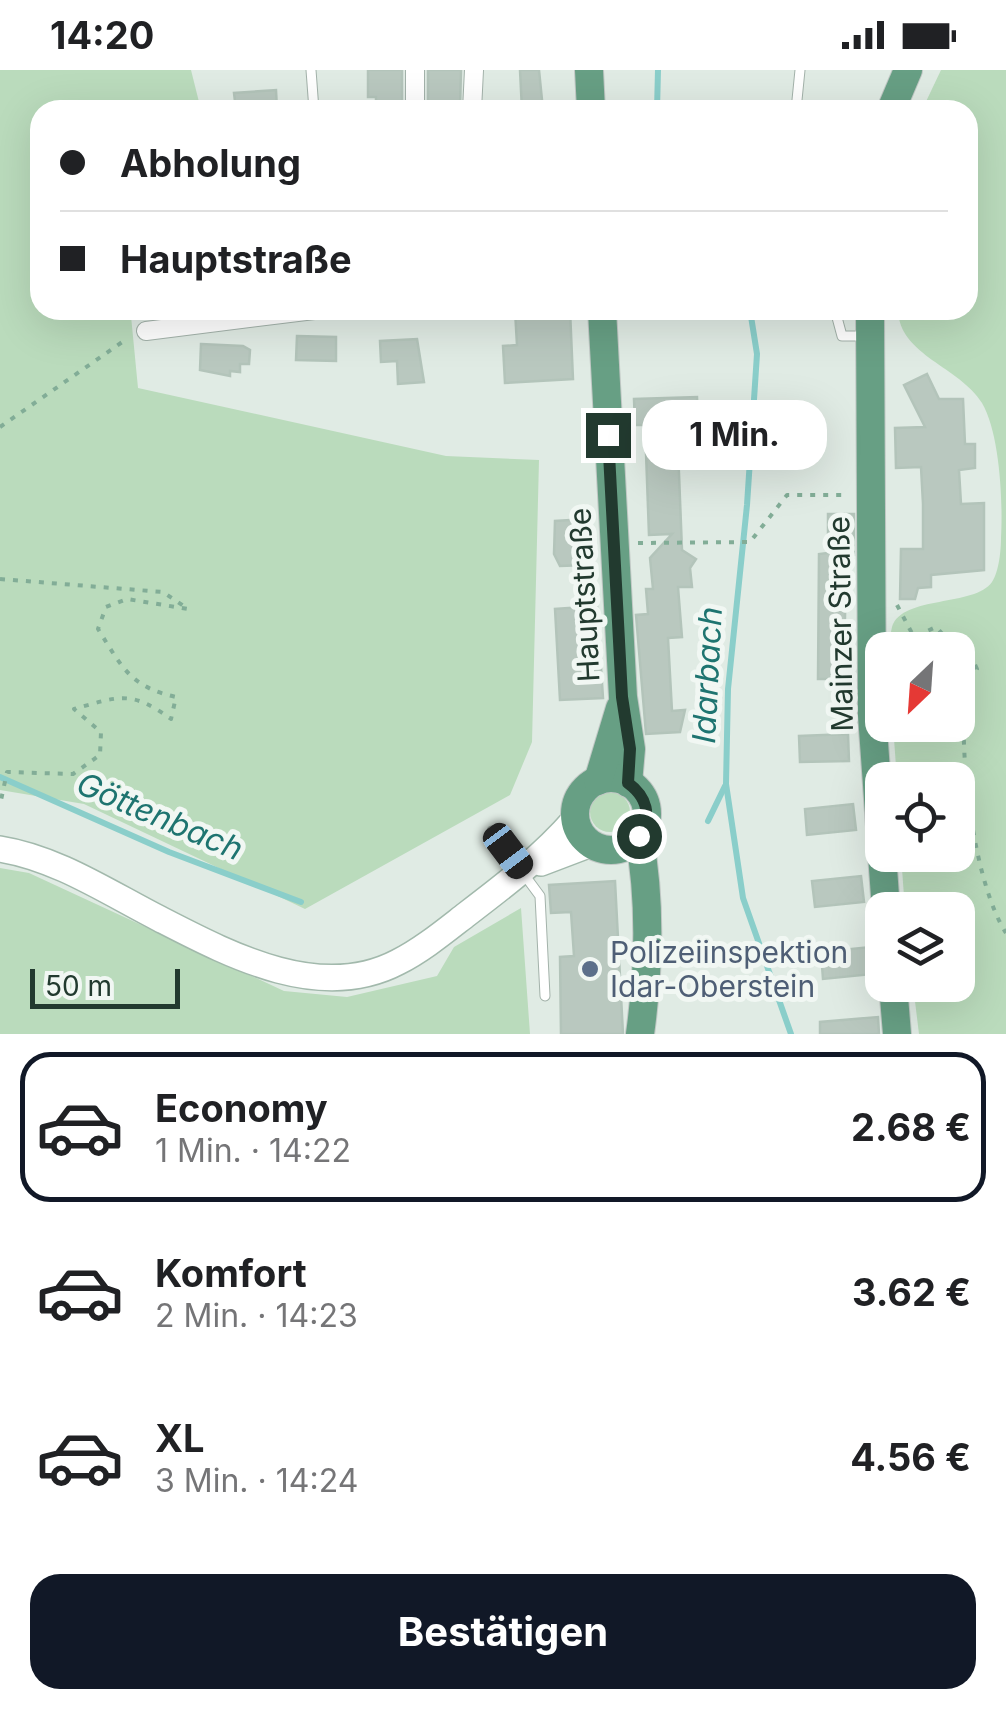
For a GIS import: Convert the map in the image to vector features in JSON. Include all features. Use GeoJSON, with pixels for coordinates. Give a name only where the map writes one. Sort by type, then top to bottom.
{"type":"FeatureCollection","features":[{"type":"Feature","properties":{"kind":"main road"},"geometry":{"type":"LineString","coordinates":[[590,70],[592,100]]}},
{"type":"Feature","properties":{"kind":"main road"},"geometry":{"type":"LineString","coordinates":[[896,100],[908,70]]}},
{"type":"Feature","properties":{"kind":"main road","name":"Hauptstraße"},"geometry":{"type":"LineString","coordinates":[[603,320],[622,697],[630,749],[628,783]]}},
{"type":"Feature","properties":{"kind":"main road","name":"Mainzer Straße"},"geometry":{"type":"LineString","coordinates":[[870,323],[872,715],[885,892]]}},
{"type":"Feature","properties":{"kind":"main road","name":"Hauptstraße"},"geometry":{"type":"LineString","coordinates":[[598,780],[622,697]]}},
{"type":"Feature","properties":{"kind":"main road"},"geometry":{"type":"LineString","coordinates":[[602,847],[628,846],[639,836],[646,820],[641,795],[628,783],[616,779],[598,780],[580,796],[575,818],[581,835],[602,847],[627,871],[646,927]]}},
{"type":"Feature","properties":{"kind":"main road"},"geometry":{"type":"LineString","coordinates":[[639,836],[647,888],[647,997],[640,1034]]}},
{"type":"Feature","properties":{"kind":"main road"},"geometry":{"type":"LineString","coordinates":[[895,1002],[898,1034]]}},
{"type":"Feature","properties":{"kind":"street"},"geometry":{"type":"LineString","coordinates":[[415,70],[415,100]]}},
{"type":"Feature","properties":{"kind":"street"},"geometry":{"type":"LineString","coordinates":[[474,80],[483,70]]}},
{"type":"Feature","properties":{"kind":"street"},"geometry":{"type":"LineString","coordinates":[[146,331],[234,320]]}},
{"type":"Feature","properties":{"kind":"street"},"geometry":{"type":"LineString","coordinates":[[0,850],[49,863],[240,958],[280,971],[348,977],[397,963],[523,871],[575,818]]}},
{"type":"Feature","properties":{"kind":"street"},"geometry":{"type":"LineString","coordinates":[[523,871],[602,847]]}},
{"type":"Feature","properties":{"kind":"lane"},"geometry":{"type":"LineString","coordinates":[[311,70],[313,100]]}},
{"type":"Feature","properties":{"kind":"lane"},"geometry":{"type":"LineString","coordinates":[[797,100],[800,70]]}},
{"type":"Feature","properties":{"kind":"lane","name":"Mainzer Straße"},"geometry":{"type":"LineString","coordinates":[[838,320],[842,336],[870,323]]}},
{"type":"Feature","properties":{"kind":"lane"},"geometry":{"type":"LineString","coordinates":[[492,831],[540,896],[545,996]]}},
{"type":"Feature","properties":{"kind":"path"},"geometry":{"type":"LineString","coordinates":[[0,426],[95,358],[146,331]]}},
{"type":"Feature","properties":{"kind":"path"},"geometry":{"type":"LineString","coordinates":[[614,543],[750,542],[787,495],[871,496]]}},
{"type":"Feature","properties":{"kind":"path"},"geometry":{"type":"LineString","coordinates":[[0,578],[163,592],[188,609],[127,599],[106,607],[98,629],[125,673],[148,691],[176,697],[171,720],[145,700],[122,695],[74,708],[101,732],[100,755],[74,774],[7,772],[0,805]]}},
{"type":"Feature","properties":{"kind":"path"},"geometry":{"type":"LineString","coordinates":[[873,603],[896,603],[914,637],[936,627],[950,642],[970,652],[977,670],[966,694],[964,740],[977,862],[993,913],[1006,933]]}},
{"type":"Feature","properties":{"kind":"green space"},"geometry":{"type":"Polygon","coordinates":[[[0,70],[191,70],[198,100],[30,100],[30,320],[131,320],[138,388],[446,456],[539,460],[532,742],[510,795],[305,909],[84,804],[0,790],[0,70]]]}},
{"type":"Feature","properties":{"kind":"green space"},"geometry":{"type":"Polygon","coordinates":[[[941,70],[1006,70],[1006,1034],[919,1034],[915,1002],[975,1002],[975,892],[904,892],[902,872],[975,872],[975,762],[896,762],[894,742],[975,742],[975,632],[891,632],[898,617],[909,610],[971,595],[992,582],[999,561],[1001,506],[993,432],[982,403],[960,380],[919,350],[900,320],[978,320],[978,100],[927,100],[941,70]]]}},
{"type":"Feature","properties":{"kind":"green space"},"geometry":{"type":"Polygon","coordinates":[[[610,792],[624,798],[630,812],[624,826],[610,832],[596,826],[590,812],[596,798],[610,792]]]}},
{"type":"Feature","properties":{"kind":"green space"},"geometry":{"type":"Polygon","coordinates":[[[0,868],[29,873],[284,991],[347,997],[437,976],[454,947],[521,908],[530,1034],[0,1034],[0,868]]]}},
{"type":"Feature","properties":{"kind":"building"},"geometry":{"type":"Polygon","coordinates":[[[368,70],[402,70],[402,100],[368,97],[368,70]]]}},
{"type":"Feature","properties":{"kind":"building"},"geometry":{"type":"Polygon","coordinates":[[[428,70],[461,70],[460,100],[428,100],[428,70]]]}},
{"type":"Feature","properties":{"kind":"building"},"geometry":{"type":"Polygon","coordinates":[[[520,70],[539,70],[542,100],[522,100],[520,70]]]}},
{"type":"Feature","properties":{"kind":"building"},"geometry":{"type":"Polygon","coordinates":[[[276,90],[276,100],[235,100],[234,93],[276,90]]]}},
{"type":"Feature","properties":{"kind":"building"},"geometry":{"type":"Polygon","coordinates":[[[516,320],[570,320],[573,379],[505,383],[503,346],[517,345],[516,320]]]}},
{"type":"Feature","properties":{"kind":"building"},"geometry":{"type":"Polygon","coordinates":[[[297,336],[336,337],[336,361],[296,360],[297,336]]]}},
{"type":"Feature","properties":{"kind":"building"},"geometry":{"type":"Polygon","coordinates":[[[417,339],[424,382],[398,384],[397,361],[381,362],[380,341],[417,339]]]}},
{"type":"Feature","properties":{"kind":"building"},"geometry":{"type":"Polygon","coordinates":[[[201,344],[243,346],[250,350],[249,364],[240,364],[240,372],[230,371],[230,376],[200,370],[201,344]]]}},
{"type":"Feature","properties":{"kind":"building"},"geometry":{"type":"Polygon","coordinates":[[[927,374],[939,399],[963,399],[965,444],[975,444],[975,468],[959,470],[961,504],[984,503],[984,570],[931,575],[931,587],[918,588],[915,599],[900,599],[901,549],[923,549],[923,504],[921,467],[896,468],[895,428],[925,427],[904,385],[927,374]]]}},
{"type":"Feature","properties":{"kind":"building"},"geometry":{"type":"Polygon","coordinates":[[[697,397],[698,422],[677,423],[682,550],[696,559],[690,568],[692,587],[678,587],[682,637],[668,638],[672,711],[685,710],[680,732],[646,734],[636,615],[648,614],[646,589],[653,589],[650,558],[672,534],[649,535],[645,425],[635,425],[634,399],[697,397]]]}},
{"type":"Feature","properties":{"kind":"building"},"geometry":{"type":"Polygon","coordinates":[[[828,514],[854,514],[854,555],[846,555],[844,679],[818,679],[819,554],[828,553],[828,514]]]}},
{"type":"Feature","properties":{"kind":"building"},"geometry":{"type":"Polygon","coordinates":[[[586,519],[587,565],[560,566],[554,554],[555,521],[586,519]]]}},
{"type":"Feature","properties":{"kind":"building"},"geometry":{"type":"Polygon","coordinates":[[[597,606],[603,698],[560,700],[555,609],[597,606]]]}},
{"type":"Feature","properties":{"kind":"building"},"geometry":{"type":"Polygon","coordinates":[[[848,734],[849,761],[800,762],[799,736],[848,734]]]}},
{"type":"Feature","properties":{"kind":"building"},"geometry":{"type":"Polygon","coordinates":[[[853,804],[856,830],[807,835],[805,809],[853,804]]]}},
{"type":"Feature","properties":{"kind":"building"},"geometry":{"type":"Polygon","coordinates":[[[861,876],[864,902],[815,907],[812,881],[861,876]]]}},
{"type":"Feature","properties":{"kind":"building","name":"Polizeiinspektion Idar-Oberstein"},"geometry":{"type":"Polygon","coordinates":[[[615,881],[623,1034],[561,1034],[560,957],[574,956],[571,912],[551,913],[549,885],[615,881]]]}},
{"type":"Feature","properties":{"kind":"building"},"geometry":{"type":"Polygon","coordinates":[[[865,948],[865,975],[823,979],[821,952],[865,948]]]}},
{"type":"Feature","properties":{"kind":"building"},"geometry":{"type":"Polygon","coordinates":[[[878,1017],[879,1034],[820,1034],[820,1022],[878,1017]]]}},
{"type":"Feature","properties":{"kind":"waterway","name":"Idarbach"},"geometry":{"type":"LineString","coordinates":[[657,100],[658,70]]}},
{"type":"Feature","properties":{"kind":"waterway","name":"Idarbach"},"geometry":{"type":"LineString","coordinates":[[752,320],[757,354],[747,505],[728,689],[726,784],[743,898],[791,1034]]}},
{"type":"Feature","properties":{"kind":"waterway","name":"Göttenbach"},"geometry":{"type":"LineString","coordinates":[[0,777],[169,852],[301,902]]}},
{"type":"Feature","properties":{"kind":"waterway","name":"Göttenbach"},"geometry":{"type":"LineString","coordinates":[[708,821],[725,786]]}},
{"type":"Feature","properties":{"kind":"place","name":"Polizeiinspektion Idar-Oberstein"},"geometry":{"type":"Point","coordinates":[590,969]}},
{"type":"Feature","properties":{"kind":"route"},"geometry":{"type":"LineString","coordinates":[[608,435],[622,697],[630,749],[628,783],[641,795],[646,812],[639,836]]}}]}
